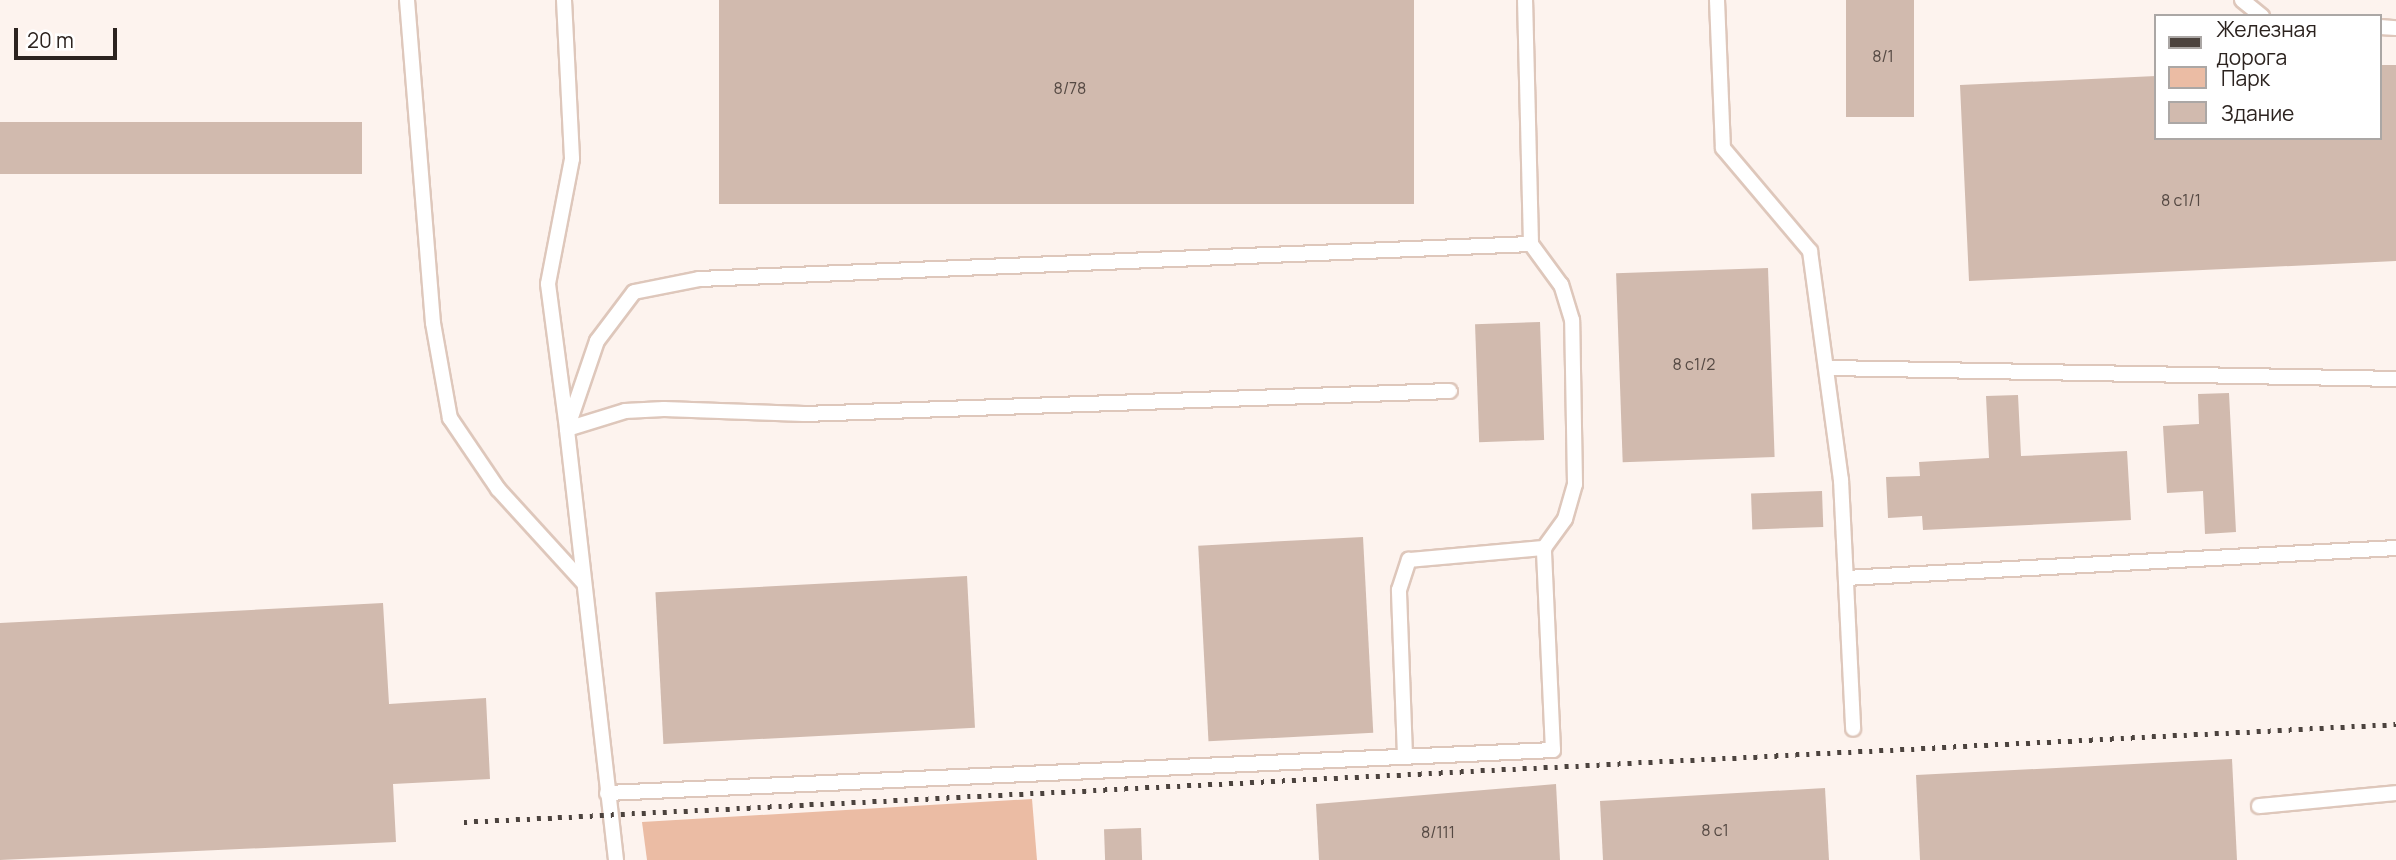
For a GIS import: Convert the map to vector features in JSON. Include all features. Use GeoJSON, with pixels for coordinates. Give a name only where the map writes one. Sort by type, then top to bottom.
{"type":"FeatureCollection","features":[{"type":"Feature","properties":{"kind":"lane"},"geometry":{"type":"LineString","coordinates":[[407,0],[442,392],[469,453],[583,582]]}},
{"type":"Feature","properties":{"kind":"lane"},"geometry":{"type":"LineString","coordinates":[[564,0],[572,159],[548,284],[568,429],[616,860]]}},
{"type":"Feature","properties":{"kind":"lane"},"geometry":{"type":"LineString","coordinates":[[607,793],[1553,750],[1544,548],[1565,519],[1575,484],[1572,320],[1561,285],[1531,244],[1525,0]]}},
{"type":"Feature","properties":{"kind":"lane"},"geometry":{"type":"LineString","coordinates":[[1717,0],[1724,148],[1810,251],[1830,368],[1846,578],[1853,729]]}},
{"type":"Feature","properties":{"kind":"lane"},"geometry":{"type":"LineString","coordinates":[[2242,0],[2260,14]]}},
{"type":"Feature","properties":{"kind":"lane"},"geometry":{"type":"LineString","coordinates":[[568,429],[597,341],[614,312],[634,292],[660,286],[699,279],[1531,244]]}},
{"type":"Feature","properties":{"kind":"lane"},"geometry":{"type":"LineString","coordinates":[[1830,368],[2396,379]]}},
{"type":"Feature","properties":{"kind":"lane"},"geometry":{"type":"LineString","coordinates":[[568,429],[625,411],[664,409],[804,414],[1450,391]]}},
{"type":"Feature","properties":{"kind":"lane"},"geometry":{"type":"LineString","coordinates":[[1405,756],[1399,590],[1409,560],[1544,548]]}},
{"type":"Feature","properties":{"kind":"lane"},"geometry":{"type":"LineString","coordinates":[[1846,578],[2396,548]]}},
{"type":"Feature","properties":{"kind":"lane"},"geometry":{"type":"LineString","coordinates":[[2259,806],[2396,793]]}},
{"type":"Feature","properties":{"kind":"green space"},"geometry":{"type":"Polygon","coordinates":[[[1032,799],[1037,860],[647,860],[642,822],[1032,799]]]}},
{"type":"Feature","properties":{"kind":"building"},"geometry":{"type":"Polygon","coordinates":[[[719,0],[1414,0],[1414,204],[719,204],[719,0]]]}},
{"type":"Feature","properties":{"kind":"building"},"geometry":{"type":"Polygon","coordinates":[[[1846,0],[1914,0],[1914,117],[1846,117],[1846,0]]]}},
{"type":"Feature","properties":{"kind":"building"},"geometry":{"type":"Polygon","coordinates":[[[2382,65],[2396,65],[2396,261],[1969,281],[1960,85],[2154,76],[2154,140],[2382,140],[2382,65]]]}},
{"type":"Feature","properties":{"kind":"building"},"geometry":{"type":"Polygon","coordinates":[[[0,122],[362,122],[362,174],[0,174],[0,122]]]}},
{"type":"Feature","properties":{"kind":"building"},"geometry":{"type":"Polygon","coordinates":[[[1768,268],[1775,457],[1623,462],[1616,273],[1768,268]]]}},
{"type":"Feature","properties":{"kind":"building"},"geometry":{"type":"Polygon","coordinates":[[[1540,322],[1544,440],[1479,442],[1475,324],[1540,322]]]}},
{"type":"Feature","properties":{"kind":"building"},"geometry":{"type":"Polygon","coordinates":[[[2229,393],[2236,532],[2205,534],[2203,491],[2167,493],[2163,426],[2199,424],[2198,394],[2229,393]]]}},
{"type":"Feature","properties":{"kind":"building"},"geometry":{"type":"Polygon","coordinates":[[[2018,395],[2021,456],[2127,451],[2131,520],[1923,530],[1922,516],[1888,518],[1886,477],[1920,476],[1919,462],[1989,458],[1986,396],[2018,395]]]}},
{"type":"Feature","properties":{"kind":"building"},"geometry":{"type":"Polygon","coordinates":[[[1822,491],[1823,527],[1752,529],[1751,493],[1822,491]]]}},
{"type":"Feature","properties":{"kind":"building"},"geometry":{"type":"Polygon","coordinates":[[[1363,537],[1373,733],[1208,741],[1198,546],[1363,537]]]}},
{"type":"Feature","properties":{"kind":"building"},"geometry":{"type":"Polygon","coordinates":[[[967,576],[975,728],[663,744],[655,592],[967,576]]]}},
{"type":"Feature","properties":{"kind":"building"},"geometry":{"type":"Polygon","coordinates":[[[383,603],[389,704],[486,698],[490,779],[393,784],[396,842],[0,860],[0,623],[383,603]]]}},
{"type":"Feature","properties":{"kind":"building"},"geometry":{"type":"Polygon","coordinates":[[[2232,759],[2237,860],[1920,860],[1916,775],[2232,759]]]}},
{"type":"Feature","properties":{"kind":"building"},"geometry":{"type":"Polygon","coordinates":[[[1556,784],[1560,860],[1319,860],[1316,804],[1556,784]]]}},
{"type":"Feature","properties":{"kind":"building"},"geometry":{"type":"Polygon","coordinates":[[[1825,788],[1829,860],[1603,860],[1600,801],[1825,788]]]}},
{"type":"Feature","properties":{"kind":"building"},"geometry":{"type":"Polygon","coordinates":[[[1141,828],[1142,860],[1105,860],[1104,829],[1141,828]]]}},
{"type":"Feature","properties":{"kind":"railway"},"geometry":{"type":"LineString","coordinates":[[464,822],[2396,724]]}}]}
